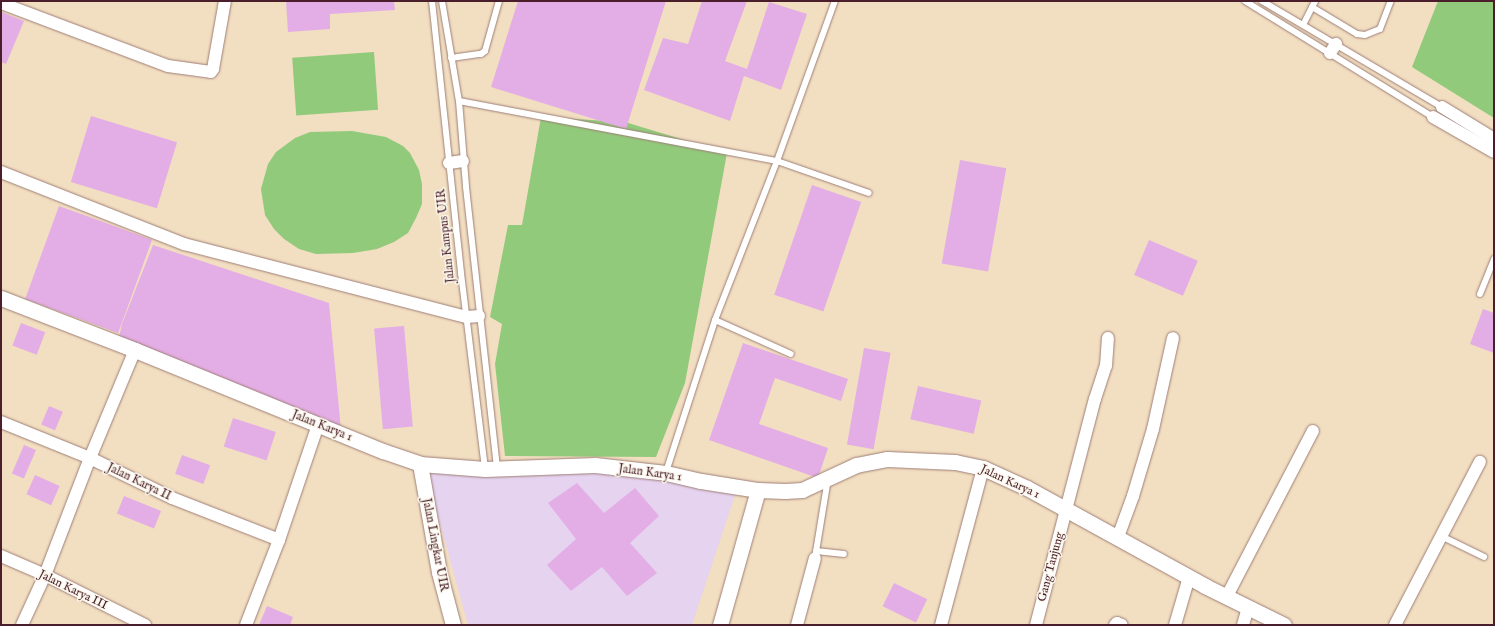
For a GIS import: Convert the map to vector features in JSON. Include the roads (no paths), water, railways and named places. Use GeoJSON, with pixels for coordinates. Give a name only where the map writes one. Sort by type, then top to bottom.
{"type":"FeatureCollection","features":[{"type":"Feature","properties":{"kind":"street"},"geometry":{"type":"LineString","coordinates":[[1,3],[168,66],[211,72],[213,69],[225,1]]}},
{"type":"Feature","properties":{"kind":"street"},"geometry":{"type":"LineString","coordinates":[[1442,107],[1494,139]]}},
{"type":"Feature","properties":{"kind":"street"},"geometry":{"type":"LineString","coordinates":[[1433,117],[1494,152]]}},
{"type":"Feature","properties":{"kind":"street"},"geometry":{"type":"LineString","coordinates":[[449,162],[464,161]]}},
{"type":"Feature","properties":{"kind":"street"},"geometry":{"type":"LineString","coordinates":[[1,172],[184,244],[467,317],[480,316]]}},
{"type":"Feature","properties":{"kind":"street","name":"Jalan Karya 1"},"geometry":{"type":"LineString","coordinates":[[1,298],[135,350],[383,452],[420,464],[491,468],[579,465],[666,473],[700,481],[758,490],[802,490],[856,465],[887,459],[955,462],[984,468],[1118,537],[1248,608],[1284,625]]}},
{"type":"Feature","properties":{"kind":"street","name":"Gang Tanjung"},"geometry":{"type":"LineString","coordinates":[[1036,625],[1095,399],[1106,366],[1108,338]]}},
{"type":"Feature","properties":{"kind":"street"},"geometry":{"type":"LineString","coordinates":[[1118,537],[1133,496],[1153,429],[1173,338]]}},
{"type":"Feature","properties":{"kind":"street"},"geometry":{"type":"LineString","coordinates":[[22,625],[45,575],[90,458],[135,350]]}},
{"type":"Feature","properties":{"kind":"street","name":"Jalan Karya II"},"geometry":{"type":"LineString","coordinates":[[1,422],[90,458],[172,498],[279,540]]}},
{"type":"Feature","properties":{"kind":"street"},"geometry":{"type":"LineString","coordinates":[[246,625],[279,540],[318,425]]}},
{"type":"Feature","properties":{"kind":"street"},"geometry":{"type":"LineString","coordinates":[[1227,596],[1313,431]]}},
{"type":"Feature","properties":{"kind":"street"},"geometry":{"type":"LineString","coordinates":[[1394,625],[1480,462]]}},
{"type":"Feature","properties":{"kind":"street","name":"Jalan Lingkar UIR"},"geometry":{"type":"LineString","coordinates":[[420,464],[439,572],[453,625]]}},
{"type":"Feature","properties":{"kind":"street"},"geometry":{"type":"LineString","coordinates":[[941,625],[984,468]]}},
{"type":"Feature","properties":{"kind":"street"},"geometry":{"type":"LineString","coordinates":[[720,625],[758,490]]}},
{"type":"Feature","properties":{"kind":"street"},"geometry":{"type":"LineString","coordinates":[[797,625],[815,554]]}},
{"type":"Feature","properties":{"kind":"street","name":"Jalan Karya III"},"geometry":{"type":"LineString","coordinates":[[1,556],[45,575],[145,625]]}},
{"type":"Feature","properties":{"kind":"street"},"geometry":{"type":"LineString","coordinates":[[1176,625],[1189,577]]}},
{"type":"Feature","properties":{"kind":"street"},"geometry":{"type":"LineString","coordinates":[[1243,625],[1248,608]]}},
{"type":"Feature","properties":{"kind":"street"},"geometry":{"type":"LineString","coordinates":[[1115,625],[1117,623],[1122,625]]}},
{"type":"Feature","properties":{"kind":"lane","name":"Jalan Kampus UIR"},"geometry":{"type":"LineString","coordinates":[[432,1],[467,317],[491,468]]}},
{"type":"Feature","properties":{"kind":"lane","name":"Jalan Kampus UIR"},"geometry":{"type":"LineString","coordinates":[[442,1],[459,101],[480,316],[491,468]]}},
{"type":"Feature","properties":{"kind":"lane"},"geometry":{"type":"LineString","coordinates":[[451,58],[481,54],[485,51],[499,1]]}},
{"type":"Feature","properties":{"kind":"lane"},"geometry":{"type":"LineString","coordinates":[[666,473],[715,320],[777,161],[835,1]]}},
{"type":"Feature","properties":{"kind":"lane"},"geometry":{"type":"LineString","coordinates":[[1245,1],[1442,107]]}},
{"type":"Feature","properties":{"kind":"lane"},"geometry":{"type":"LineString","coordinates":[[1262,1],[1303,25],[1333,49],[1433,117]]}},
{"type":"Feature","properties":{"kind":"lane"},"geometry":{"type":"LineString","coordinates":[[1303,25],[1313,4],[1357,34],[1365,36],[1380,29],[1391,1]]}},
{"type":"Feature","properties":{"kind":"lane"},"geometry":{"type":"LineString","coordinates":[[459,101],[777,161],[869,193]]}},
{"type":"Feature","properties":{"kind":"lane"},"geometry":{"type":"LineString","coordinates":[[1480,294],[1494,259]]}},
{"type":"Feature","properties":{"kind":"lane"},"geometry":{"type":"LineString","coordinates":[[715,320],[791,354]]}},
{"type":"Feature","properties":{"kind":"lane"},"geometry":{"type":"LineString","coordinates":[[828,478],[815,554],[844,554]]}},
{"type":"Feature","properties":{"kind":"lane"},"geometry":{"type":"LineString","coordinates":[[1440,536],[1484,557]]}}]}
